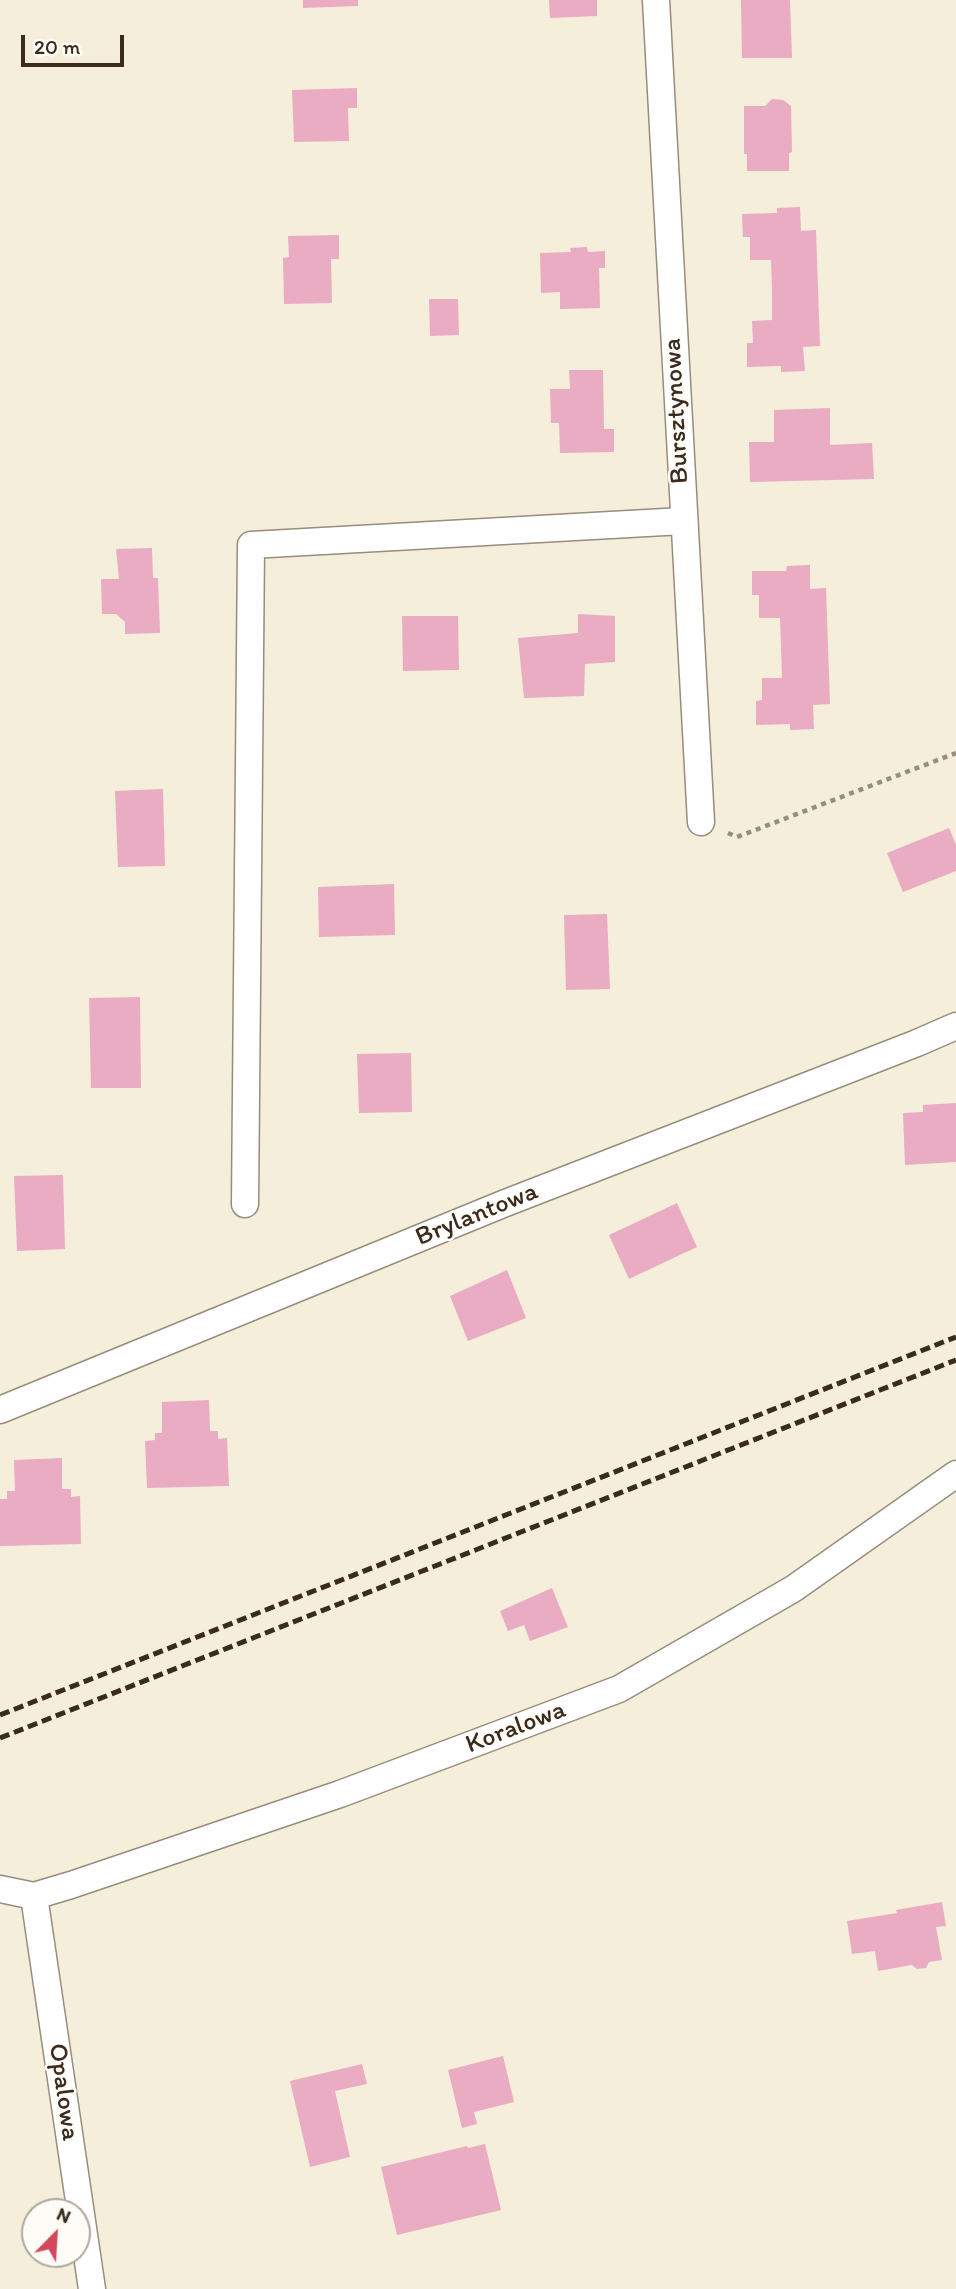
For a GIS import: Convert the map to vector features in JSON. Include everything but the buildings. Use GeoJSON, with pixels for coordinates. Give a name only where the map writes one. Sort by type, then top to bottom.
{"type":"FeatureCollection","features":[{"type":"Feature","properties":{"kind":"street","name":"Bursztynowa"},"geometry":{"type":"LineString","coordinates":[[656,0],[701,822]]}},
{"type":"Feature","properties":{"kind":"street"},"geometry":{"type":"LineString","coordinates":[[246,1204],[251,545],[683,522]]}},
{"type":"Feature","properties":{"kind":"street","name":"Brylantowa"},"geometry":{"type":"LineString","coordinates":[[0,1410],[503,1204],[956,1026]]}},
{"type":"Feature","properties":{"kind":"street","name":"Koralowa"},"geometry":{"type":"LineString","coordinates":[[34,1896],[340,1794],[619,1689],[793,1589],[956,1474]]}},
{"type":"Feature","properties":{"kind":"street"},"geometry":{"type":"LineString","coordinates":[[0,1889],[34,1896]]}},
{"type":"Feature","properties":{"kind":"street","name":"Opalowa"},"geometry":{"type":"LineString","coordinates":[[34,1896],[92,2289]]}},
{"type":"Feature","properties":{"kind":"path"},"geometry":{"type":"LineString","coordinates":[[701,822],[737,837],[956,753]]}},
{"type":"Feature","properties":{"kind":"railway"},"geometry":{"type":"LineString","coordinates":[[0,1715],[956,1337]]}},
{"type":"Feature","properties":{"kind":"railway"},"geometry":{"type":"LineString","coordinates":[[0,1738],[956,1360]]}}]}
